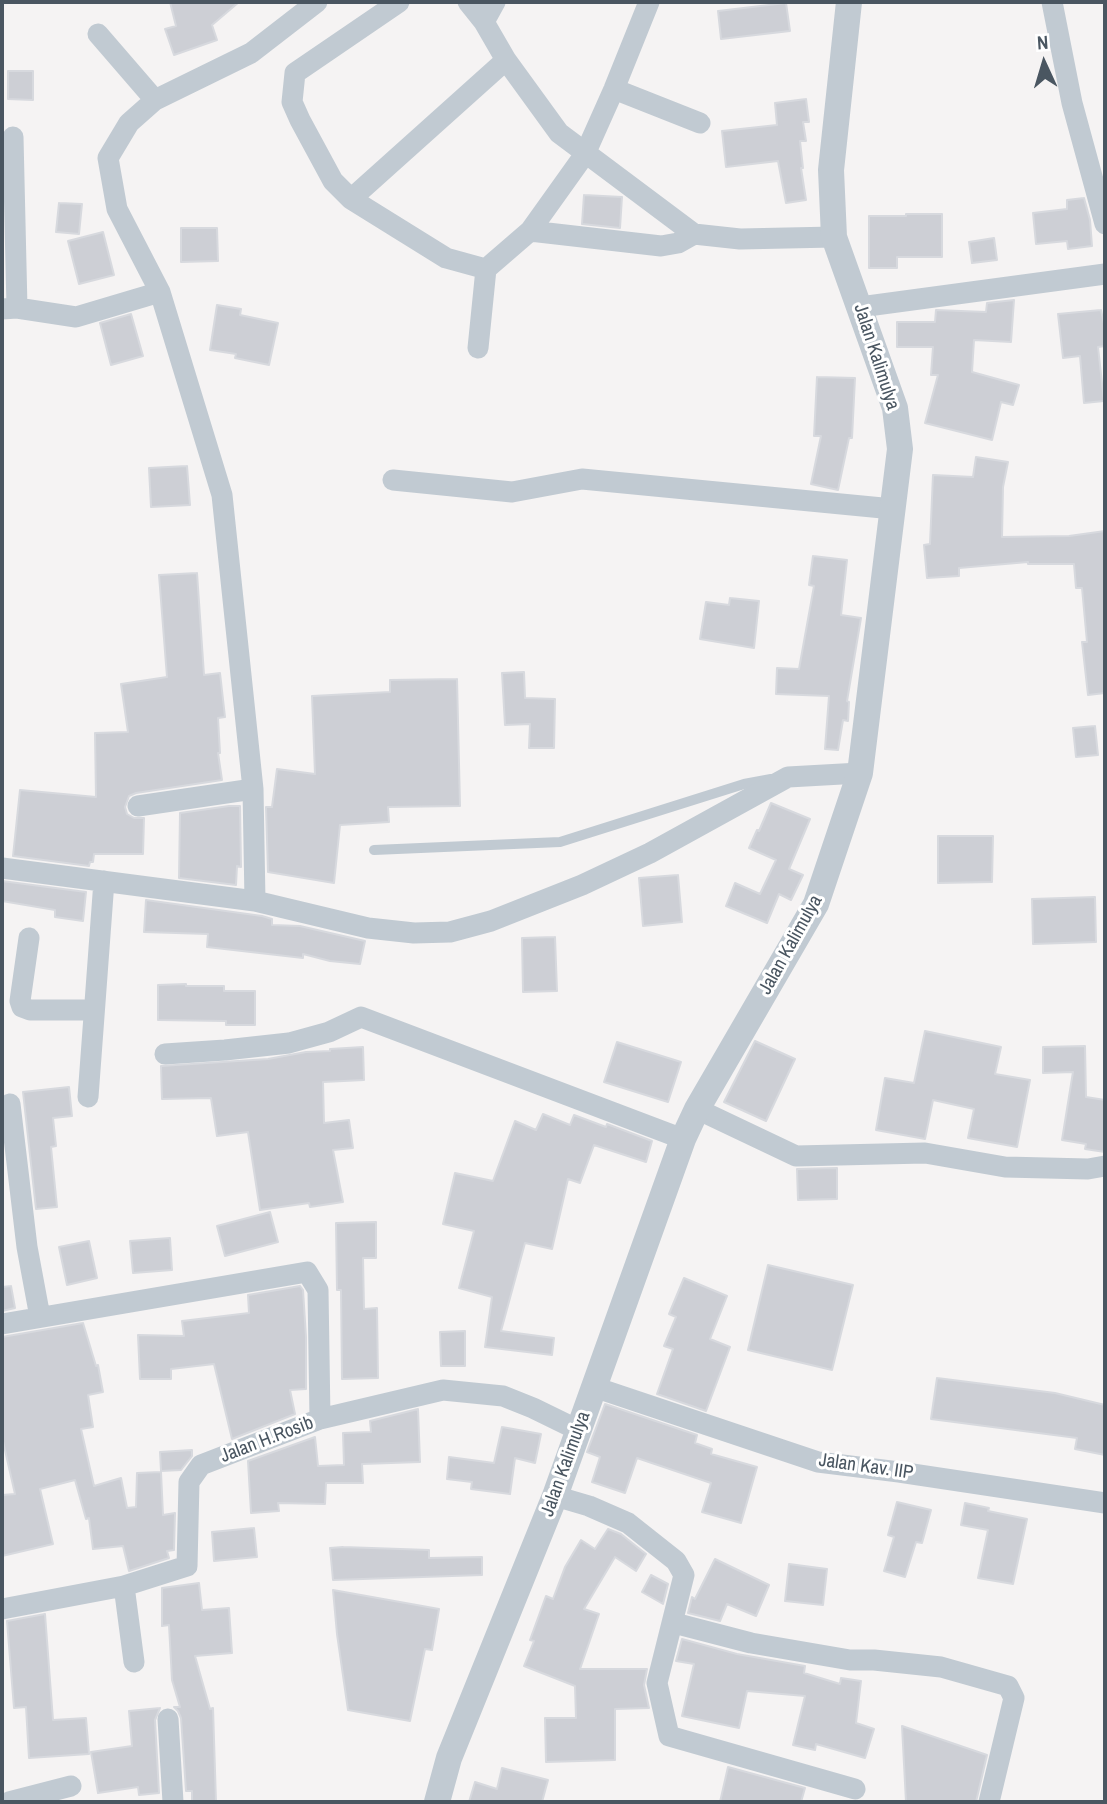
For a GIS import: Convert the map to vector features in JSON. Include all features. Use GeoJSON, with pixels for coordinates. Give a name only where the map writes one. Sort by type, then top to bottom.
{"type":"FeatureCollection","features":[{"type":"Feature","properties":{"kind":"street"},"geometry":{"type":"LineString","coordinates":[[255,901],[253,789],[222,495],[160,292],[117,209],[108,159],[129,123],[155,100],[251,53],[317,2]]}},
{"type":"Feature","properties":{"kind":"street"},"geometry":{"type":"LineString","coordinates":[[399,2],[295,73],[292,102],[333,181],[351,199],[446,258],[486,269]]}},
{"type":"Feature","properties":{"kind":"street"},"geometry":{"type":"LineString","coordinates":[[468,2],[559,133],[694,234],[740,239],[834,237]]}},
{"type":"Feature","properties":{"kind":"street"},"geometry":{"type":"LineString","coordinates":[[484,22],[495,2]]}},
{"type":"Feature","properties":{"kind":"street"},"geometry":{"type":"LineString","coordinates":[[478,348],[486,269],[530,232],[584,154],[649,2]]}},
{"type":"Feature","properties":{"kind":"street","name":"Jalan Kalimulya"},"geometry":{"type":"LineString","coordinates":[[436,1802],[449,1758],[555,1496],[683,1139],[697,1109],[816,904],[860,773],[900,449],[895,408],[834,237],[831,170],[849,2]]}},
{"type":"Feature","properties":{"kind":"street"},"geometry":{"type":"LineString","coordinates":[[1052,2],[1072,103],[1105,224]]}},
{"type":"Feature","properties":{"kind":"street"},"geometry":{"type":"LineString","coordinates":[[99,34],[155,100]]}},
{"type":"Feature","properties":{"kind":"street"},"geometry":{"type":"LineString","coordinates":[[351,199],[506,60]]}},
{"type":"Feature","properties":{"kind":"street"},"geometry":{"type":"LineString","coordinates":[[614,89],[700,122]]}},
{"type":"Feature","properties":{"kind":"street"},"geometry":{"type":"LineString","coordinates":[[13,137],[9,309],[76,317],[160,292]]}},
{"type":"Feature","properties":{"kind":"street"},"geometry":{"type":"LineString","coordinates":[[530,232],[661,246],[678,243],[694,234]]}},
{"type":"Feature","properties":{"kind":"street"},"geometry":{"type":"LineString","coordinates":[[860,307],[1105,274]]}},
{"type":"Feature","properties":{"kind":"street"},"geometry":{"type":"LineString","coordinates":[[393,480],[512,492],[582,479],[893,509]]}},
{"type":"Feature","properties":{"kind":"street"},"geometry":{"type":"LineString","coordinates":[[2,868],[255,901],[368,928],[414,933],[450,932],[517,910],[639,859],[788,777],[860,773]]}},
{"type":"Feature","properties":{"kind":"street"},"geometry":{"type":"LineString","coordinates":[[138,806],[253,789]]}},
{"type":"Feature","properties":{"kind":"street"},"geometry":{"type":"LineString","coordinates":[[88,1097],[104,881]]}},
{"type":"Feature","properties":{"kind":"street"},"geometry":{"type":"LineString","coordinates":[[29,938],[20,1001],[22,1006],[30,1010],[94,1010]]}},
{"type":"Feature","properties":{"kind":"street"},"geometry":{"type":"LineString","coordinates":[[165,1054],[289,1043],[329,1032],[361,1017],[683,1139]]}},
{"type":"Feature","properties":{"kind":"street"},"geometry":{"type":"LineString","coordinates":[[10,1104],[27,1247],[40,1317]]}},
{"type":"Feature","properties":{"kind":"street"},"geometry":{"type":"LineString","coordinates":[[697,1109],[796,1156],[925,1153],[1005,1167],[1088,1169],[1105,1166]]}},
{"type":"Feature","properties":{"kind":"street"},"geometry":{"type":"LineString","coordinates":[[2,1324],[307,1272],[318,1290],[320,1419]]}},
{"type":"Feature","properties":{"kind":"street","name":"Jalan Kav. IIP"},"geometry":{"type":"LineString","coordinates":[[594,1387],[818,1462],[1105,1503]]}},
{"type":"Feature","properties":{"kind":"street","name":"Jalan H.Rosib"},"geometry":{"type":"LineString","coordinates":[[2,1609],[124,1586],[187,1566],[189,1482],[201,1465],[320,1419],[443,1390],[503,1396],[578,1430]]}},
{"type":"Feature","properties":{"kind":"street"},"geometry":{"type":"LineString","coordinates":[[555,1496],[589,1506],[628,1523],[676,1562],[684,1575],[657,1683],[668,1736],[855,1790]]}},
{"type":"Feature","properties":{"kind":"street"},"geometry":{"type":"LineString","coordinates":[[124,1586],[134,1662]]}},
{"type":"Feature","properties":{"kind":"street"},"geometry":{"type":"LineString","coordinates":[[674,1623],[751,1643],[850,1660],[941,1667],[1008,1686],[1014,1698],[989,1802]]}},
{"type":"Feature","properties":{"kind":"street"},"geometry":{"type":"LineString","coordinates":[[168,1719],[173,1802]]}},
{"type":"Feature","properties":{"kind":"street"},"geometry":{"type":"LineString","coordinates":[[9,1802],[71,1786]]}},
{"type":"Feature","properties":{"kind":"lane"},"geometry":{"type":"LineString","coordinates":[[374,850],[560,842],[744,783],[788,777]]}},
{"type":"Feature","properties":{"kind":"building"},"geometry":{"type":"Polygon","coordinates":[[[170,2],[239,2],[212,25],[217,40],[174,55],[165,29],[176,26],[170,2]]]}},
{"type":"Feature","properties":{"kind":"building"},"geometry":{"type":"Polygon","coordinates":[[[786,3],[790,31],[721,39],[718,11],[786,3]]]}},
{"type":"Feature","properties":{"kind":"building"},"geometry":{"type":"Polygon","coordinates":[[[8,71],[33,71],[33,100],[8,99],[8,71]]]}},
{"type":"Feature","properties":{"kind":"building"},"geometry":{"type":"Polygon","coordinates":[[[806,99],[809,122],[803,122],[806,141],[800,141],[806,200],[786,203],[778,161],[726,167],[722,131],[777,125],[775,103],[806,99]]]}},
{"type":"Feature","properties":{"kind":"building"},"geometry":{"type":"Polygon","coordinates":[[[584,195],[622,197],[620,228],[582,224],[584,195]]]}},
{"type":"Feature","properties":{"kind":"building"},"geometry":{"type":"Polygon","coordinates":[[[1084,198],[1090,220],[1092,246],[1068,249],[1067,241],[1036,244],[1033,213],[1067,209],[1067,200],[1084,198]]]}},
{"type":"Feature","properties":{"kind":"building"},"geometry":{"type":"Polygon","coordinates":[[[59,203],[82,204],[79,234],[56,232],[59,203]]]}},
{"type":"Feature","properties":{"kind":"building"},"geometry":{"type":"Polygon","coordinates":[[[942,214],[942,257],[897,257],[897,268],[869,268],[869,216],[942,214]]]}},
{"type":"Feature","properties":{"kind":"building"},"geometry":{"type":"Polygon","coordinates":[[[181,228],[217,228],[218,261],[181,262],[181,228]]]}},
{"type":"Feature","properties":{"kind":"building"},"geometry":{"type":"Polygon","coordinates":[[[103,232],[114,275],[79,284],[68,241],[103,232]]]}},
{"type":"Feature","properties":{"kind":"building"},"geometry":{"type":"Polygon","coordinates":[[[994,238],[997,260],[972,263],[969,242],[994,238]]]}},
{"type":"Feature","properties":{"kind":"building"},"geometry":{"type":"Polygon","coordinates":[[[1014,300],[1011,342],[974,340],[972,372],[1019,385],[1013,405],[1001,402],[992,440],[925,423],[938,375],[931,375],[933,347],[897,347],[897,322],[935,322],[936,310],[986,312],[987,303],[1014,300]]]}},
{"type":"Feature","properties":{"kind":"building"},"geometry":{"type":"Polygon","coordinates":[[[217,305],[241,309],[240,315],[278,323],[269,365],[235,358],[236,354],[210,350],[217,305]]]}},
{"type":"Feature","properties":{"kind":"building"},"geometry":{"type":"Polygon","coordinates":[[[1101,310],[1105,346],[1098,347],[1104,401],[1084,403],[1080,356],[1063,358],[1058,314],[1101,310]]]}},
{"type":"Feature","properties":{"kind":"building"},"geometry":{"type":"Polygon","coordinates":[[[131,314],[143,356],[111,365],[100,323],[131,314]]]}},
{"type":"Feature","properties":{"kind":"building"},"geometry":{"type":"Polygon","coordinates":[[[817,377],[855,378],[852,438],[849,438],[838,490],[811,484],[821,436],[814,436],[817,377]]]}},
{"type":"Feature","properties":{"kind":"building"},"geometry":{"type":"Polygon","coordinates":[[[976,457],[1008,462],[1003,487],[1002,537],[1069,536],[1105,531],[1105,693],[1088,695],[1082,642],[1087,642],[1082,588],[1076,588],[1074,564],[1028,562],[959,568],[959,576],[927,578],[924,545],[930,544],[933,475],[973,477],[976,457]]]}},
{"type":"Feature","properties":{"kind":"building"},"geometry":{"type":"Polygon","coordinates":[[[187,466],[190,505],[151,507],[149,468],[187,466]]]}},
{"type":"Feature","properties":{"kind":"building"},"geometry":{"type":"Polygon","coordinates":[[[813,556],[847,560],[841,615],[861,618],[847,701],[848,721],[843,720],[838,750],[825,749],[829,696],[776,694],[777,668],[799,669],[814,586],[809,585],[813,556]]]}},
{"type":"Feature","properties":{"kind":"building"},"geometry":{"type":"Polygon","coordinates":[[[197,573],[204,675],[220,673],[225,717],[218,718],[218,753],[222,780],[129,796],[125,807],[127,814],[134,818],[144,818],[143,854],[94,854],[93,862],[90,862],[89,866],[13,856],[20,790],[96,797],[95,733],[128,732],[121,684],[167,677],[159,575],[197,573]]]}},
{"type":"Feature","properties":{"kind":"building"},"geometry":{"type":"Polygon","coordinates":[[[730,598],[759,601],[754,648],[700,639],[706,602],[729,605],[730,598]]]}},
{"type":"Feature","properties":{"kind":"building"},"geometry":{"type":"Polygon","coordinates":[[[524,672],[525,698],[555,699],[554,748],[529,748],[530,724],[505,725],[502,673],[524,672]]]}},
{"type":"Feature","properties":{"kind":"building"},"geometry":{"type":"Polygon","coordinates":[[[457,679],[460,806],[388,807],[389,822],[340,825],[334,883],[268,872],[266,807],[272,807],[277,769],[315,774],[312,696],[390,692],[390,680],[457,679]]]}},
{"type":"Feature","properties":{"kind":"building"},"geometry":{"type":"Polygon","coordinates":[[[1095,726],[1098,755],[1076,757],[1073,728],[1095,726]]]}},
{"type":"Feature","properties":{"kind":"building"},"geometry":{"type":"Polygon","coordinates":[[[771,803],[810,819],[789,869],[803,875],[791,900],[779,894],[767,923],[726,906],[735,883],[760,894],[776,860],[749,848],[771,803]]]}},
{"type":"Feature","properties":{"kind":"building"},"geometry":{"type":"Polygon","coordinates":[[[240,806],[241,867],[237,866],[236,885],[179,878],[180,813],[240,806]]]}},
{"type":"Feature","properties":{"kind":"building"},"geometry":{"type":"Polygon","coordinates":[[[938,836],[993,836],[992,882],[938,883],[938,836]]]}},
{"type":"Feature","properties":{"kind":"building"},"geometry":{"type":"Polygon","coordinates":[[[678,875],[682,922],[643,926],[639,878],[678,875]]]}},
{"type":"Feature","properties":{"kind":"building"},"geometry":{"type":"Polygon","coordinates":[[[2,881],[86,892],[83,921],[55,917],[55,910],[2,901],[2,881]]]}},
{"type":"Feature","properties":{"kind":"building"},"geometry":{"type":"Polygon","coordinates":[[[1095,897],[1096,942],[1033,944],[1032,899],[1095,897]]]}},
{"type":"Feature","properties":{"kind":"building"},"geometry":{"type":"Polygon","coordinates":[[[146,900],[262,916],[272,919],[272,925],[300,926],[365,941],[360,964],[330,961],[303,954],[303,958],[207,947],[208,934],[144,932],[146,900]]]}},
{"type":"Feature","properties":{"kind":"building"},"geometry":{"type":"Polygon","coordinates":[[[555,937],[557,991],[523,992],[522,938],[555,937]]]}},
{"type":"Feature","properties":{"kind":"building"},"geometry":{"type":"Polygon","coordinates":[[[158,985],[224,986],[224,991],[255,991],[255,1025],[226,1025],[226,1021],[158,1020],[158,985]]]}},
{"type":"Feature","properties":{"kind":"building"},"geometry":{"type":"Polygon","coordinates":[[[925,1031],[1001,1047],[995,1074],[1030,1080],[1017,1147],[968,1138],[974,1109],[933,1100],[925,1139],[876,1130],[885,1078],[914,1083],[925,1031]]]}},
{"type":"Feature","properties":{"kind":"building"},"geometry":{"type":"Polygon","coordinates":[[[755,1041],[795,1059],[766,1121],[724,1102],[755,1041]]]}},
{"type":"Feature","properties":{"kind":"building"},"geometry":{"type":"Polygon","coordinates":[[[617,1042],[681,1062],[668,1102],[604,1082],[617,1042]]]}},
{"type":"Feature","properties":{"kind":"building"},"geometry":{"type":"Polygon","coordinates":[[[1085,1046],[1086,1097],[1105,1100],[1105,1152],[1085,1149],[1086,1144],[1062,1140],[1073,1072],[1043,1073],[1043,1047],[1085,1046]]]}},
{"type":"Feature","properties":{"kind":"building"},"geometry":{"type":"Polygon","coordinates":[[[363,1047],[364,1080],[323,1082],[324,1123],[349,1120],[353,1148],[333,1150],[343,1202],[310,1207],[309,1203],[260,1210],[248,1132],[217,1136],[211,1098],[162,1099],[161,1066],[268,1059],[306,1052],[363,1047]]]}},
{"type":"Feature","properties":{"kind":"building"},"geometry":{"type":"Polygon","coordinates":[[[69,1087],[72,1116],[53,1118],[56,1146],[51,1147],[57,1207],[36,1209],[23,1092],[69,1087]]]}},
{"type":"Feature","properties":{"kind":"building"},"geometry":{"type":"Polygon","coordinates":[[[543,1114],[570,1125],[574,1115],[652,1141],[646,1162],[594,1145],[580,1183],[568,1179],[552,1249],[525,1243],[501,1331],[554,1338],[552,1355],[485,1347],[492,1297],[459,1288],[474,1231],[443,1224],[455,1173],[493,1181],[515,1121],[536,1130],[543,1114]]]}},
{"type":"Feature","properties":{"kind":"building"},"geometry":{"type":"Polygon","coordinates":[[[837,1168],[837,1199],[798,1200],[797,1169],[837,1168]]]}},
{"type":"Feature","properties":{"kind":"building"},"geometry":{"type":"Polygon","coordinates":[[[270,1212],[278,1242],[225,1256],[217,1226],[270,1212]]]}},
{"type":"Feature","properties":{"kind":"building"},"geometry":{"type":"Polygon","coordinates":[[[376,1222],[376,1258],[363,1258],[364,1309],[377,1308],[378,1378],[342,1379],[341,1290],[337,1290],[336,1223],[376,1222]]]}},
{"type":"Feature","properties":{"kind":"building"},"geometry":{"type":"Polygon","coordinates":[[[170,1238],[172,1270],[133,1273],[130,1241],[170,1238]]]}},
{"type":"Feature","properties":{"kind":"building"},"geometry":{"type":"Polygon","coordinates":[[[89,1241],[97,1278],[67,1285],[59,1247],[89,1241]]]}},
{"type":"Feature","properties":{"kind":"building"},"geometry":{"type":"Polygon","coordinates":[[[768,1265],[853,1285],[832,1370],[748,1350],[768,1265]]]}},
{"type":"Feature","properties":{"kind":"building"},"geometry":{"type":"Polygon","coordinates":[[[684,1278],[727,1296],[710,1339],[730,1347],[706,1411],[657,1394],[673,1349],[664,1346],[676,1317],[669,1314],[684,1278]]]}},
{"type":"Feature","properties":{"kind":"building"},"geometry":{"type":"Polygon","coordinates":[[[11,1286],[15,1308],[2,1311],[2,1287],[11,1286]]]}},
{"type":"Feature","properties":{"kind":"building"},"geometry":{"type":"Polygon","coordinates":[[[300,1286],[303,1290],[306,1337],[306,1389],[290,1390],[295,1414],[232,1439],[214,1364],[171,1369],[171,1379],[140,1379],[138,1335],[184,1336],[182,1321],[249,1313],[248,1295],[300,1286]]]}},
{"type":"Feature","properties":{"kind":"building"},"geometry":{"type":"Polygon","coordinates":[[[83,1323],[96,1366],[98,1365],[103,1392],[88,1395],[93,1427],[81,1429],[94,1486],[121,1478],[127,1508],[136,1507],[137,1473],[161,1472],[163,1515],[175,1513],[174,1550],[167,1551],[169,1558],[129,1571],[123,1546],[93,1549],[89,1518],[86,1519],[75,1480],[40,1489],[53,1544],[2,1556],[2,1495],[15,1494],[2,1437],[2,1337],[83,1323]]]}},
{"type":"Feature","properties":{"kind":"building"},"geometry":{"type":"Polygon","coordinates":[[[465,1331],[465,1366],[441,1366],[440,1332],[465,1331]]]}},
{"type":"Feature","properties":{"kind":"building"},"geometry":{"type":"Polygon","coordinates":[[[937,1378],[1055,1393],[1105,1405],[1105,1455],[1075,1449],[1077,1438],[931,1419],[937,1378]]]}},
{"type":"Feature","properties":{"kind":"building"},"geometry":{"type":"Polygon","coordinates":[[[605,1404],[697,1435],[695,1443],[712,1449],[711,1454],[757,1467],[741,1523],[702,1512],[711,1483],[637,1458],[625,1493],[592,1482],[600,1457],[587,1452],[605,1404]]]}},
{"type":"Feature","properties":{"kind":"building"},"geometry":{"type":"Polygon","coordinates":[[[418,1409],[420,1462],[362,1464],[363,1483],[326,1483],[325,1504],[278,1503],[279,1511],[251,1513],[248,1461],[315,1437],[318,1466],[344,1465],[343,1433],[371,1432],[370,1421],[418,1409]]]}},
{"type":"Feature","properties":{"kind":"building"},"geometry":{"type":"Polygon","coordinates":[[[502,1427],[541,1434],[535,1463],[515,1458],[510,1494],[471,1489],[472,1482],[447,1479],[449,1457],[494,1463],[502,1427]]]}},
{"type":"Feature","properties":{"kind":"building"},"geometry":{"type":"Polygon","coordinates":[[[192,1450],[192,1456],[181,1470],[161,1471],[160,1452],[192,1450]]]}},
{"type":"Feature","properties":{"kind":"building"},"geometry":{"type":"Polygon","coordinates":[[[897,1502],[931,1510],[922,1543],[916,1542],[905,1577],[884,1571],[894,1537],[888,1535],[897,1502]]]}},
{"type":"Feature","properties":{"kind":"building"},"geometry":{"type":"Polygon","coordinates":[[[965,1503],[1027,1519],[1013,1584],[978,1578],[988,1530],[961,1525],[965,1503]]]}},
{"type":"Feature","properties":{"kind":"building"},"geometry":{"type":"Polygon","coordinates":[[[254,1528],[257,1557],[214,1561],[212,1532],[254,1528]]]}},
{"type":"Feature","properties":{"kind":"building"},"geometry":{"type":"Polygon","coordinates":[[[608,1529],[621,1534],[646,1554],[636,1571],[615,1557],[584,1609],[599,1614],[580,1669],[647,1669],[644,1685],[649,1708],[615,1709],[615,1760],[546,1762],[545,1718],[576,1718],[575,1686],[524,1666],[534,1641],[530,1640],[546,1596],[553,1599],[565,1567],[581,1540],[595,1549],[608,1529]]]}},
{"type":"Feature","properties":{"kind":"building"},"geometry":{"type":"Polygon","coordinates":[[[330,1548],[429,1550],[429,1558],[482,1557],[482,1575],[333,1580],[330,1548]]]}},
{"type":"Feature","properties":{"kind":"building"},"geometry":{"type":"Polygon","coordinates":[[[715,1559],[769,1585],[756,1616],[727,1604],[720,1621],[688,1613],[692,1597],[695,1599],[715,1559]]]}},
{"type":"Feature","properties":{"kind":"building"},"geometry":{"type":"Polygon","coordinates":[[[789,1564],[827,1569],[823,1605],[785,1601],[789,1564]]]}},
{"type":"Feature","properties":{"kind":"building"},"geometry":{"type":"Polygon","coordinates":[[[651,1575],[668,1584],[663,1604],[642,1592],[651,1575]]]}},
{"type":"Feature","properties":{"kind":"building"},"geometry":{"type":"Polygon","coordinates":[[[199,1583],[202,1610],[229,1608],[232,1653],[195,1656],[210,1709],[213,1708],[216,1802],[192,1802],[192,1791],[186,1791],[181,1718],[174,1707],[180,1707],[172,1680],[169,1625],[162,1626],[162,1588],[199,1583]]]}},
{"type":"Feature","properties":{"kind":"building"},"geometry":{"type":"Polygon","coordinates":[[[333,1590],[439,1609],[432,1650],[425,1649],[410,1721],[348,1710],[333,1590]]]}},
{"type":"Feature","properties":{"kind":"building"},"geometry":{"type":"Polygon","coordinates":[[[45,1614],[53,1720],[86,1718],[89,1754],[29,1758],[26,1707],[14,1708],[7,1621],[45,1614]]]}},
{"type":"Feature","properties":{"kind":"building"},"geometry":{"type":"Polygon","coordinates":[[[682,1639],[737,1654],[805,1666],[804,1673],[840,1684],[841,1678],[861,1681],[856,1723],[874,1729],[865,1758],[816,1744],[815,1750],[793,1745],[805,1696],[747,1691],[739,1728],[682,1716],[694,1664],[676,1661],[682,1639]]]}},
{"type":"Feature","properties":{"kind":"building"},"geometry":{"type":"Polygon","coordinates":[[[160,1708],[155,1720],[159,1793],[139,1795],[138,1787],[98,1793],[91,1752],[132,1746],[129,1711],[160,1708]]]}},
{"type":"Feature","properties":{"kind":"building"},"geometry":{"type":"Polygon","coordinates":[[[902,1726],[987,1755],[976,1802],[906,1802],[902,1726]]]}},
{"type":"Feature","properties":{"kind":"building"},"geometry":{"type":"Polygon","coordinates":[[[728,1767],[805,1788],[801,1802],[720,1802],[728,1767]]]}},
{"type":"Feature","properties":{"kind":"building"},"geometry":{"type":"Polygon","coordinates":[[[502,1768],[548,1780],[542,1802],[469,1802],[475,1782],[497,1789],[502,1768]]]}}]}
